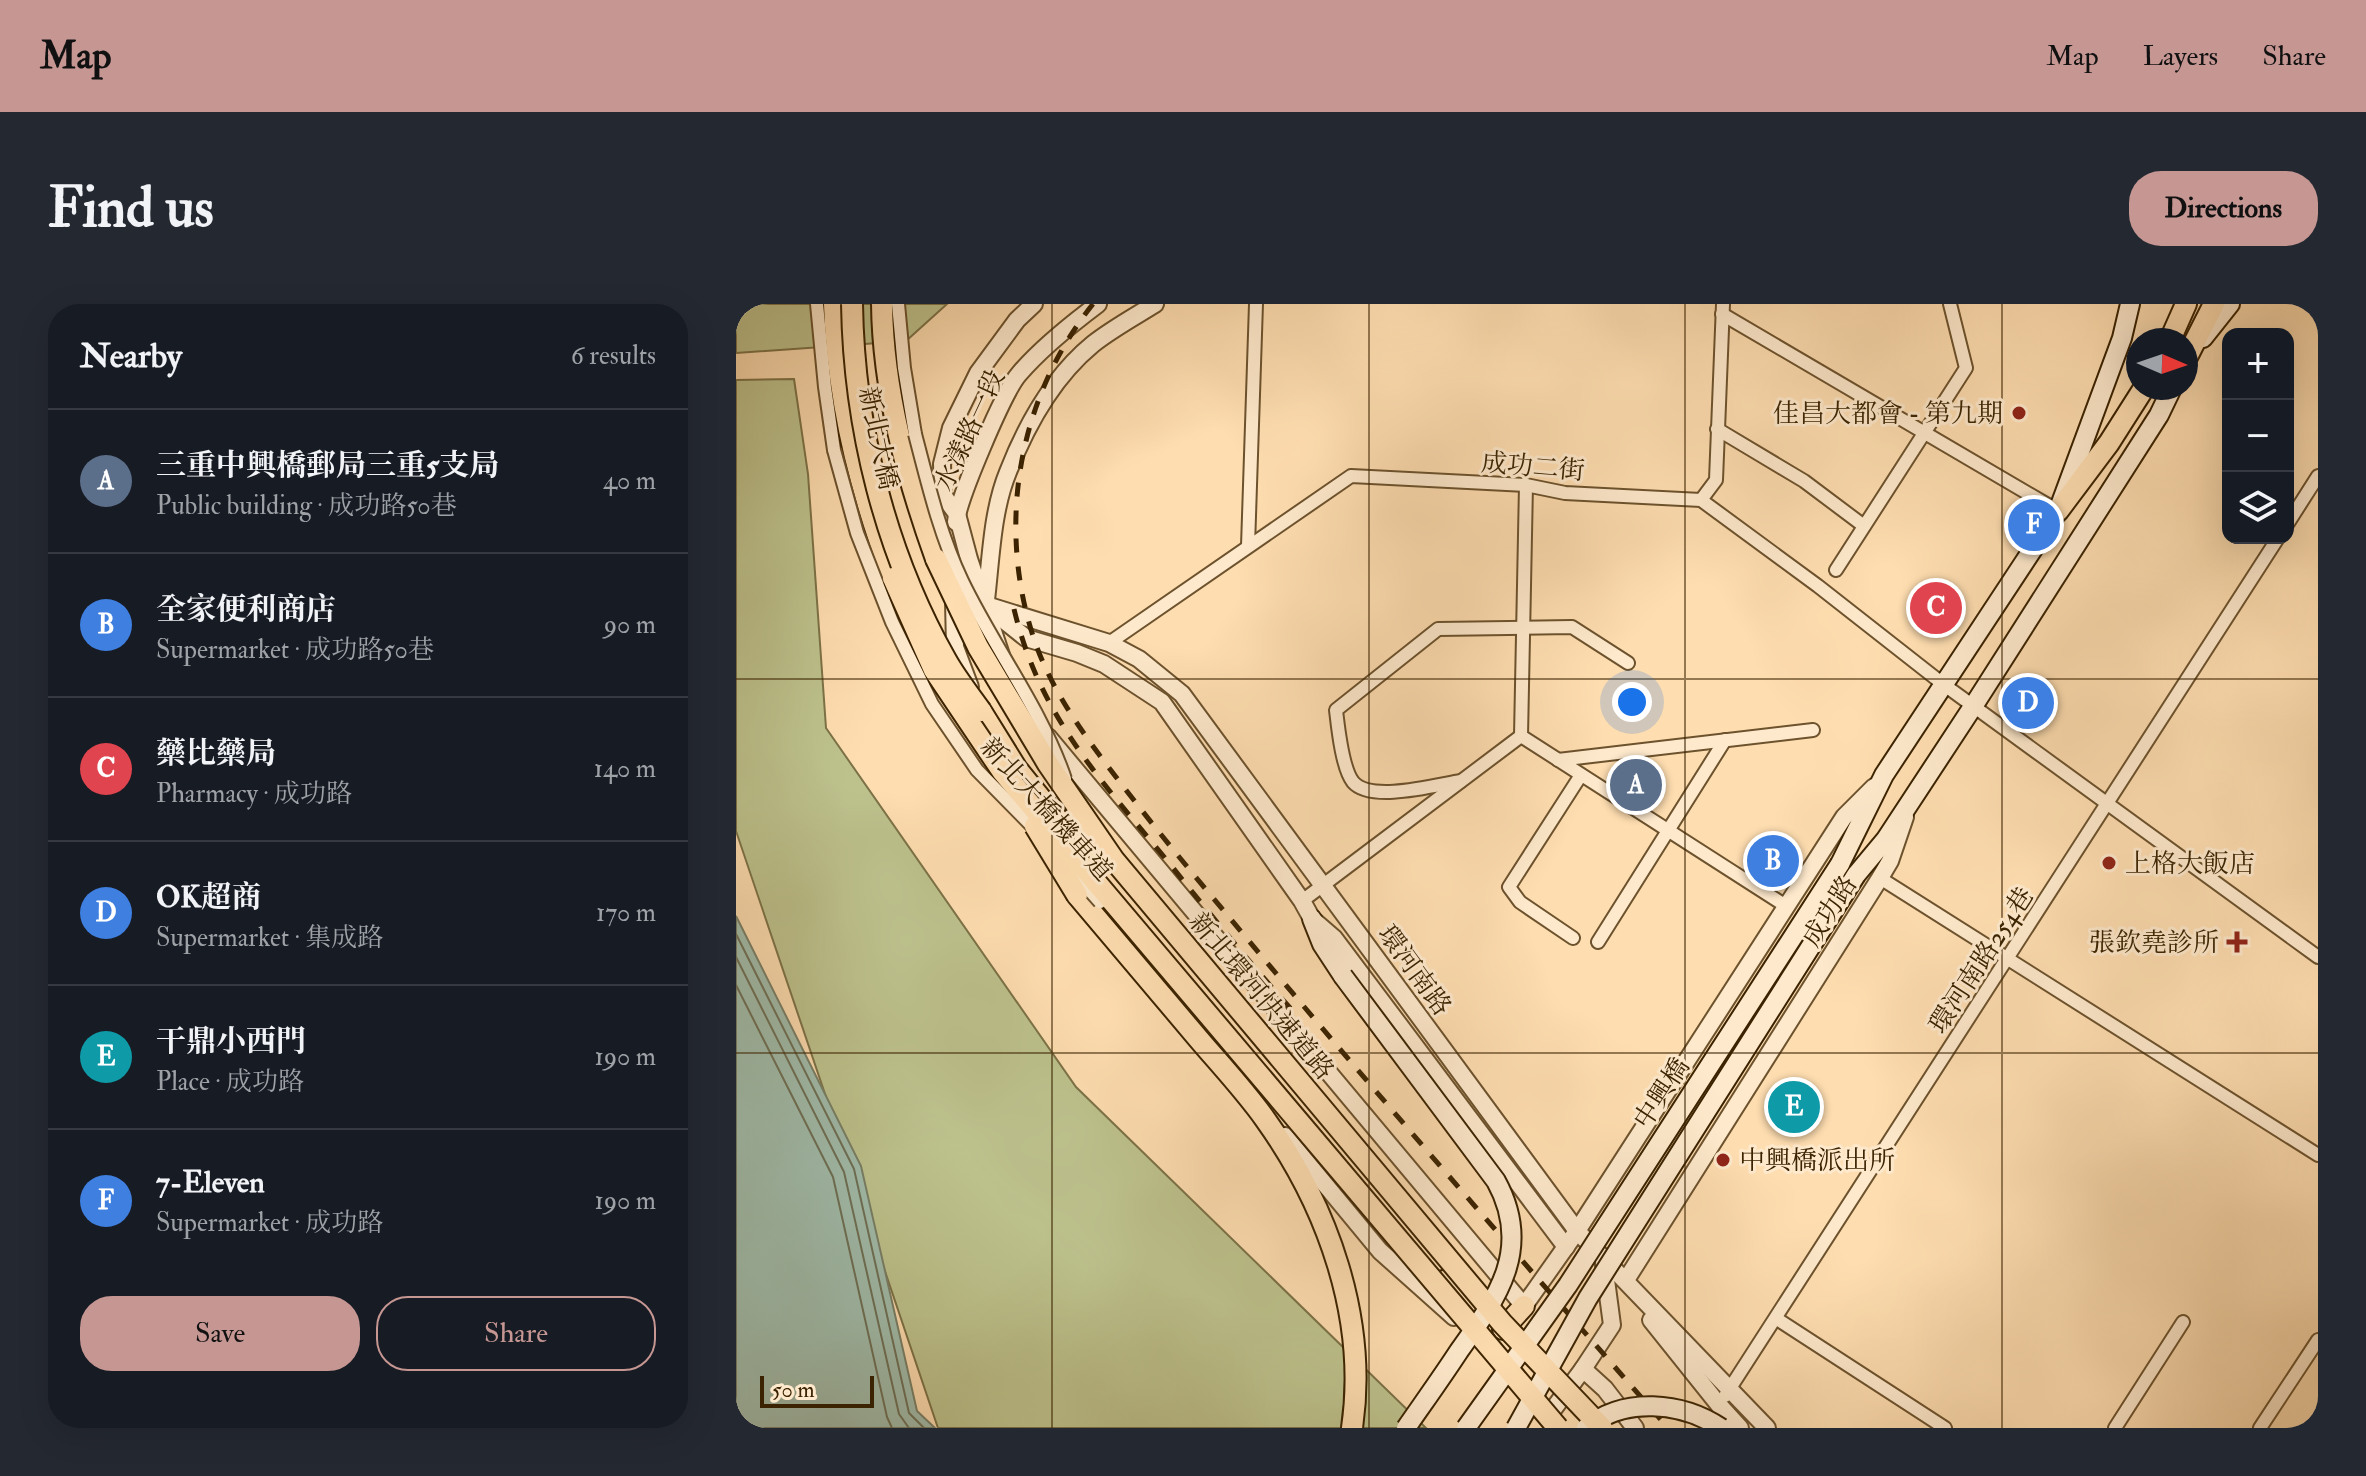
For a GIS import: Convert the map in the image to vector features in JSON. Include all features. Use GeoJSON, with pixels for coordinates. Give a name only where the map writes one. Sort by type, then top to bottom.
{"type":"FeatureCollection","features":[{"type":"Feature","properties":{"kind":"main road","name":"新北大橋"},"geometry":{"type":"LineString","coordinates":[[834,304],[835,338],[845,411],[858,475],[893,578]]}},
{"type":"Feature","properties":{"kind":"main road"},"geometry":{"type":"LineString","coordinates":[[852,304],[853,354],[865,437],[883,510],[923,615],[947,663],[1017,769],[1363,1181],[1601,1428]]}},
{"type":"Feature","properties":{"kind":"main road"},"geometry":{"type":"LineString","coordinates":[[863,304],[865,350],[876,434],[894,505],[916,566],[981,711]]}},
{"type":"Feature","properties":{"kind":"main road","name":"新北大橋"},"geometry":{"type":"LineString","coordinates":[[882,304],[882,330],[892,402],[918,510],[936,559]]}},
{"type":"Feature","properties":{"kind":"main road","name":"成功路"},"geometry":{"type":"LineString","coordinates":[[1884,775],[2058,511],[2122,338],[2130,304]]}},
{"type":"Feature","properties":{"kind":"main road"},"geometry":{"type":"LineString","coordinates":[[2175,328],[2186,304]]}},
{"type":"Feature","properties":{"kind":"main road"},"geometry":{"type":"LineString","coordinates":[[2198,337],[2214,304]]}},
{"type":"Feature","properties":{"kind":"main road"},"geometry":{"type":"LineString","coordinates":[[2198,346],[2230,304]]}},
{"type":"Feature","properties":{"kind":"main road"},"geometry":{"type":"LineString","coordinates":[[2058,511],[2109,443],[2136,400]]}},
{"type":"Feature","properties":{"kind":"main road","name":"成功路"},"geometry":{"type":"LineString","coordinates":[[1911,801],[2151,428],[2166,400]]}},
{"type":"Feature","properties":{"kind":"main road","name":"新北環河快速道路"},"geometry":{"type":"LineString","coordinates":[[936,559],[978,647],[1048,764],[1114,860],[1502,1326],[1601,1428]]}},
{"type":"Feature","properties":{"kind":"main road","name":"新北環河快速道路"},"geometry":{"type":"LineString","coordinates":[[893,578],[934,670],[1002,771],[1556,1424]]}},
{"type":"Feature","properties":{"kind":"main road"},"geometry":{"type":"LineString","coordinates":[[1002,771],[1077,895],[1265,1118],[1299,1173],[1322,1219],[1342,1278],[1352,1323],[1355,1374],[1352,1428]]}},
{"type":"Feature","properties":{"kind":"main road","name":"中興橋"},"geometry":{"type":"LineString","coordinates":[[1466,1428],[1568,1285],[1840,864],[1884,775]]}},
{"type":"Feature","properties":{"kind":"main road","name":"中興橋"},"geometry":{"type":"LineString","coordinates":[[1516,1428],[1588,1298],[1856,875],[1886,839],[1911,801]]}},
{"type":"Feature","properties":{"kind":"main road"},"geometry":{"type":"LineString","coordinates":[[1312,919],[1322,944],[1343,976],[1496,1181],[1511,1213],[1510,1254],[1494,1302],[1406,1428]]}},
{"type":"Feature","properties":{"kind":"main road"},"geometry":{"type":"LineString","coordinates":[[1363,1181],[1386,1221],[1475,1323],[1486,1343]]}},
{"type":"Feature","properties":{"kind":"main road"},"geometry":{"type":"LineString","coordinates":[[1502,1326],[1524,1306]]}},
{"type":"Feature","properties":{"kind":"main road"},"geometry":{"type":"LineString","coordinates":[[1502,1326],[1586,1428],[1611,1413],[1638,1406],[1694,1413],[1721,1428]]}},
{"type":"Feature","properties":{"kind":"street","name":"新北大橋機車道"},"geometry":{"type":"LineString","coordinates":[[817,304],[834,450],[857,533],[892,622],[932,704],[977,770],[1296,1101]]}},
{"type":"Feature","properties":{"kind":"street","name":"新北大橋機車道"},"geometry":{"type":"LineString","coordinates":[[898,304],[915,434],[936,514],[961,580],[1053,743],[1076,811],[1296,1101]]}},
{"type":"Feature","properties":{"kind":"street"},"geometry":{"type":"LineString","coordinates":[[1034,304],[1017,320],[978,373],[951,428],[942,464],[943,495],[957,514],[1013,695],[1524,1306]]}},
{"type":"Feature","properties":{"kind":"street","name":"水漾路一段"},"geometry":{"type":"LineString","coordinates":[[957,514],[982,448],[1017,376],[1070,325],[1098,304]]}},
{"type":"Feature","properties":{"kind":"street","name":"水漾路一段"},"geometry":{"type":"LineString","coordinates":[[986,605],[994,531],[1007,473],[1048,395],[1069,367],[1093,344],[1155,304]]}},
{"type":"Feature","properties":{"kind":"street"},"geometry":{"type":"LineString","coordinates":[[1248,546],[1256,304]]}},
{"type":"Feature","properties":{"kind":"street"},"geometry":{"type":"LineString","coordinates":[[1836,570],[1966,368],[1950,304]]}},
{"type":"Feature","properties":{"kind":"street"},"geometry":{"type":"LineString","coordinates":[[2058,511],[1939,444],[1924,431],[1722,309],[1716,480],[1701,500],[1943,684],[2318,957]]}},
{"type":"Feature","properties":{"kind":"street"},"geometry":{"type":"LineString","coordinates":[[1717,429],[1804,481],[1864,526]]}},
{"type":"Feature","properties":{"kind":"street","name":"成功二街"},"geometry":{"type":"LineString","coordinates":[[1109,643],[1351,476],[1526,485],[1565,493],[1701,500]]}},
{"type":"Feature","properties":{"kind":"street"},"geometry":{"type":"LineString","coordinates":[[2294,514],[2318,476]]}},
{"type":"Feature","properties":{"kind":"street"},"geometry":{"type":"LineString","coordinates":[[1521,736],[1526,485]]}},
{"type":"Feature","properties":{"kind":"street"},"geometry":{"type":"LineString","coordinates":[[957,514],[953,560],[955,647],[987,736],[1084,893],[1380,1251],[1486,1343],[1556,1424]]}},
{"type":"Feature","properties":{"kind":"street","name":"環河南路254巷"},"geometry":{"type":"LineString","coordinates":[[1719,1405],[2274,544]]}},
{"type":"Feature","properties":{"kind":"street","name":"環河南路"},"geometry":{"type":"LineString","coordinates":[[986,605],[1109,643],[1139,659],[1182,694],[1577,1231],[1767,1428]]}},
{"type":"Feature","properties":{"kind":"street","name":"環河南路"},"geometry":{"type":"LineString","coordinates":[[986,605],[1026,638],[1104,664],[1162,702],[1312,919],[1334,938],[1566,1247]]}},
{"type":"Feature","properties":{"kind":"street"},"geometry":{"type":"LineString","coordinates":[[1461,781],[1381,793],[1365,790],[1352,781],[1336,710],[1438,629],[1572,627],[1628,663]]}},
{"type":"Feature","properties":{"kind":"street"},"geometry":{"type":"LineString","coordinates":[[1558,760],[1813,730]]}},
{"type":"Feature","properties":{"kind":"street"},"geometry":{"type":"LineString","coordinates":[[1521,736],[1786,906]]}},
{"type":"Feature","properties":{"kind":"street"},"geometry":{"type":"LineString","coordinates":[[1302,901],[1521,736]]}},
{"type":"Feature","properties":{"kind":"street"},"geometry":{"type":"LineString","coordinates":[[1598,942],[1725,740]]}},
{"type":"Feature","properties":{"kind":"street"},"geometry":{"type":"LineString","coordinates":[[1573,938],[1520,902],[1509,887],[1581,775]]}},
{"type":"Feature","properties":{"kind":"street","name":"成功路"},"geometry":{"type":"LineString","coordinates":[[1524,1306],[1577,1231],[1844,817],[1884,775]]}},
{"type":"Feature","properties":{"kind":"street","name":"成功路"},"geometry":{"type":"LineString","coordinates":[[1626,1280],[1880,878],[1890,861],[1911,801]]}},
{"type":"Feature","properties":{"kind":"street"},"geometry":{"type":"LineString","coordinates":[[1880,878],[2318,1155]]}},
{"type":"Feature","properties":{"kind":"street"},"geometry":{"type":"LineString","coordinates":[[1566,1247],[1603,1260],[1626,1280]]}},
{"type":"Feature","properties":{"kind":"street"},"geometry":{"type":"LineString","coordinates":[[1556,1424],[1566,1393],[1612,1325],[1603,1260]]}},
{"type":"Feature","properties":{"kind":"street"},"geometry":{"type":"LineString","coordinates":[[1603,1260],[1740,1428]]}},
{"type":"Feature","properties":{"kind":"street"},"geometry":{"type":"LineString","coordinates":[[1777,1319],[1945,1428]]}},
{"type":"Feature","properties":{"kind":"street"},"geometry":{"type":"LineString","coordinates":[[2115,1428],[2183,1322]]}},
{"type":"Feature","properties":{"kind":"street"},"geometry":{"type":"LineString","coordinates":[[2260,1428],[2318,1340]]}},
{"type":"Feature","properties":{"kind":"street"},"geometry":{"type":"LineString","coordinates":[[1583,1369],[1605,1389],[1635,1428]]}},
{"type":"Feature","properties":{"kind":"green space"},"geometry":{"type":"Polygon","coordinates":[[[736,304],[947,304],[906,341],[736,353],[736,304]]]}},
{"type":"Feature","properties":{"kind":"green space"},"geometry":{"type":"Polygon","coordinates":[[[794,379],[808,474],[826,728],[1076,1087],[1426,1428],[938,1428],[736,831],[736,380],[794,379]]]}},
{"type":"Feature","properties":{"kind":"water"},"geometry":{"type":"Polygon","coordinates":[[[736,916],[861,1166],[917,1411],[935,1428],[736,1428],[736,916]]]}},
{"type":"Feature","properties":{"kind":"railway"},"geometry":{"type":"LineString","coordinates":[[1093,304],[1067,341],[1046,381],[1031,423],[1021,466],[1016,510],[1017,554],[1023,599],[1035,642],[1051,679],[1092,745],[1196,878],[1668,1428]]}},
{"type":"Feature","properties":{"kind":"railway"},"geometry":{"type":"LineString","coordinates":[[1014,609],[1039,681],[1055,713],[1094,771],[1291,1009]]}},
{"type":"Feature","properties":{"kind":"place","name":"佳昌大都會 - 第九期"},"geometry":{"type":"Point","coordinates":[2019,413]}},
{"type":"Feature","properties":{"kind":"place","name":"7-Eleven"},"geometry":{"type":"Point","coordinates":[2034,525]}},
{"type":"Feature","properties":{"kind":"place","name":"藥比藥局"},"geometry":{"type":"Point","coordinates":[1936,608]}},
{"type":"Feature","properties":{"kind":"place","name":"OK超商"},"geometry":{"type":"Point","coordinates":[2028,703]}},
{"type":"Feature","properties":{"kind":"place","name":"三重中興橋郵局三重5支局"},"geometry":{"type":"Point","coordinates":[1636,785]}},
{"type":"Feature","properties":{"kind":"place","name":"全家便利商店"},"geometry":{"type":"Point","coordinates":[1773,861]}},
{"type":"Feature","properties":{"kind":"place","name":"上格大飯店"},"geometry":{"type":"Point","coordinates":[2109,863]}},
{"type":"Feature","properties":{"kind":"place","name":"張欽堯診所"},"geometry":{"type":"Point","coordinates":[2237,942]}},
{"type":"Feature","properties":{"kind":"place","name":"干鼎小西門"},"geometry":{"type":"Point","coordinates":[1794,1107]}},
{"type":"Feature","properties":{"kind":"place","name":"中興橋派出所"},"geometry":{"type":"Point","coordinates":[1723,1160]}}]}
